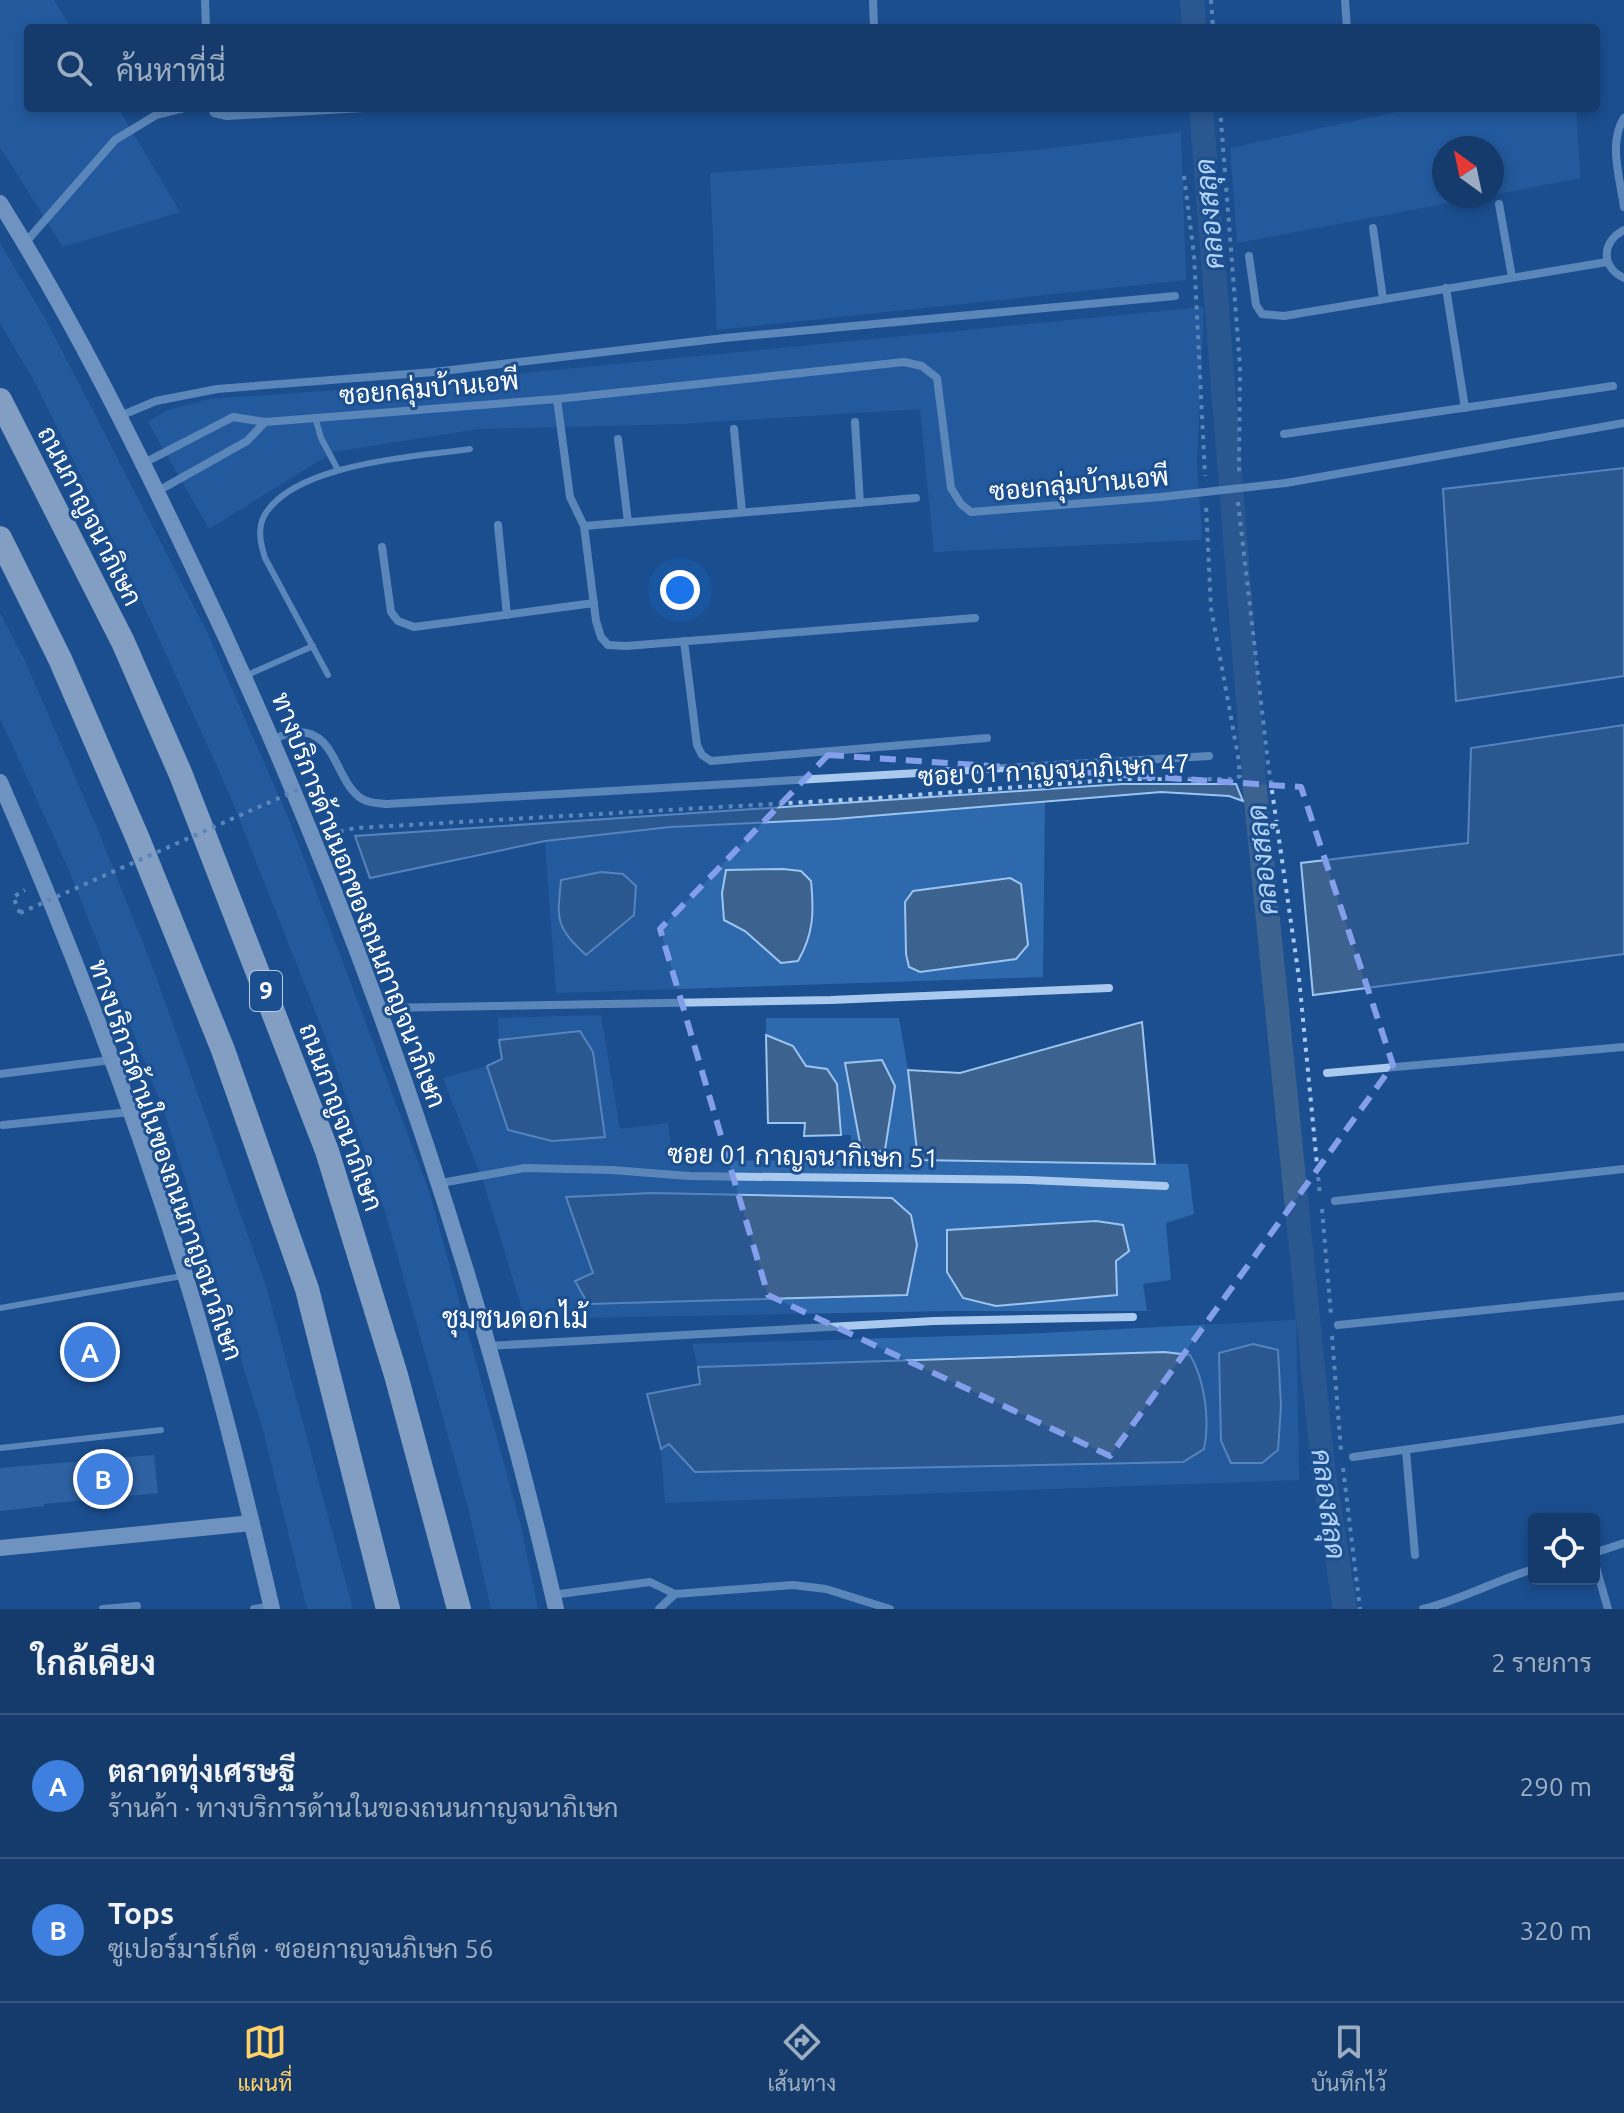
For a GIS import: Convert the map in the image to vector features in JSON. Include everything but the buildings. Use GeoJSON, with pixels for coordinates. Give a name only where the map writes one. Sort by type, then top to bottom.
{"type":"FeatureCollection","features":[{"type":"Feature","properties":{"kind":"highway","name":"ถนนกาญจนาภิเษก"},"geometry":{"type":"LineString","coordinates":[[0,400],[123,642],[181,775],[327,1151],[396,1375],[459,1609]]}},
{"type":"Feature","properties":{"kind":"highway"},"geometry":{"type":"LineString","coordinates":[[0,538],[60,659],[126,811],[223,1050],[307,1289],[388,1609]]}},
{"type":"Feature","properties":{"kind":"main road","name":"ทางบริการด้านนอกของถนนกาญจนาภิเษก"},"geometry":{"type":"LineString","coordinates":[[0,203],[120,416],[158,491],[245,676],[314,839],[380,1008],[441,1183],[554,1602]]}},
{"type":"Feature","properties":{"kind":"main road","name":"ทางบริการด้านในของถนนกาญจนาภิเษก"},"geometry":{"type":"LineString","coordinates":[[0,782],[111,1060],[185,1276],[252,1523],[266,1608]]}},
{"type":"Feature","properties":{"kind":"main road"},"geometry":{"type":"LineString","coordinates":[[0,1548],[252,1523]]}},
{"type":"Feature","properties":{"kind":"street"},"geometry":{"type":"LineString","coordinates":[[205,0],[206,24]]}},
{"type":"Feature","properties":{"kind":"street"},"geometry":{"type":"LineString","coordinates":[[873,0],[874,24]]}},
{"type":"Feature","properties":{"kind":"street"},"geometry":{"type":"LineString","coordinates":[[1345,0],[1347,24]]}},
{"type":"Feature","properties":{"kind":"street"},"geometry":{"type":"LineString","coordinates":[[25,243],[115,140],[156,115],[168,112]]}},
{"type":"Feature","properties":{"kind":"street"},"geometry":{"type":"LineString","coordinates":[[213,112],[227,116],[295,112]]}},
{"type":"Feature","properties":{"kind":"street"},"geometry":{"type":"LineString","coordinates":[[1624,118],[1616,132],[1624,207]]}},
{"type":"Feature","properties":{"kind":"street"},"geometry":{"type":"LineString","coordinates":[[1500,208],[1512,277]]}},
{"type":"Feature","properties":{"kind":"street"},"geometry":{"type":"LineString","coordinates":[[1373,228],[1383,299]]}},
{"type":"Feature","properties":{"kind":"street"},"geometry":{"type":"LineString","coordinates":[[1624,230],[1610,241],[1607,249],[1607,262],[1614,272],[1624,278]]}},
{"type":"Feature","properties":{"kind":"street"},"geometry":{"type":"LineString","coordinates":[[1249,256],[1256,305],[1262,314],[1284,316],[1607,262]]}},
{"type":"Feature","properties":{"kind":"street"},"geometry":{"type":"LineString","coordinates":[[1446,288],[1465,408]]}},
{"type":"Feature","properties":{"kind":"street"},"geometry":{"type":"LineString","coordinates":[[120,416],[156,401],[217,389],[434,372],[724,338],[1175,296]]}},
{"type":"Feature","properties":{"kind":"street","name":"ซอยกลุ่มบ้านเอพี"},"geometry":{"type":"LineString","coordinates":[[144,463],[233,417],[265,422],[557,399],[911,363],[927,368],[937,378],[951,488],[967,511],[973,513],[1286,483],[1624,423]]}},
{"type":"Feature","properties":{"kind":"street"},"geometry":{"type":"LineString","coordinates":[[1284,434],[1613,386]]}},
{"type":"Feature","properties":{"kind":"street"},"geometry":{"type":"LineString","coordinates":[[557,399],[570,497],[584,526],[594,603],[601,637],[608,645],[975,618]]}},
{"type":"Feature","properties":{"kind":"street"},"geometry":{"type":"LineString","coordinates":[[158,491],[247,441],[265,422]]}},
{"type":"Feature","properties":{"kind":"street"},"geometry":{"type":"LineString","coordinates":[[855,422],[860,503]]}},
{"type":"Feature","properties":{"kind":"street"},"geometry":{"type":"LineString","coordinates":[[734,429],[742,512]]}},
{"type":"Feature","properties":{"kind":"street"},"geometry":{"type":"LineString","coordinates":[[618,439],[628,522]]}},
{"type":"Feature","properties":{"kind":"street"},"geometry":{"type":"LineString","coordinates":[[584,526],[916,498]]}},
{"type":"Feature","properties":{"kind":"street"},"geometry":{"type":"LineString","coordinates":[[498,525],[507,615]]}},
{"type":"Feature","properties":{"kind":"street"},"geometry":{"type":"LineString","coordinates":[[382,547],[391,612],[398,621],[414,627],[594,603]]}},
{"type":"Feature","properties":{"kind":"street"},"geometry":{"type":"LineString","coordinates":[[684,641],[697,745],[702,755],[711,761],[987,738]]}},
{"type":"Feature","properties":{"kind":"street"},"geometry":{"type":"LineString","coordinates":[[273,739],[296,732],[315,735],[324,742],[357,796],[366,802],[387,804],[1209,756]]}},
{"type":"Feature","properties":{"kind":"street"},"geometry":{"type":"LineString","coordinates":[[380,1008],[831,1000],[1109,988]]}},
{"type":"Feature","properties":{"kind":"street"},"geometry":{"type":"LineString","coordinates":[[1327,1073],[1624,1047]]}},
{"type":"Feature","properties":{"kind":"street"},"geometry":{"type":"LineString","coordinates":[[0,1074],[111,1060]]}},
{"type":"Feature","properties":{"kind":"street"},"geometry":{"type":"LineString","coordinates":[[3,1125],[130,1112]]}},
{"type":"Feature","properties":{"kind":"street","name":"ซอย 01 กาญจนากิเษก 51"},"geometry":{"type":"LineString","coordinates":[[441,1183],[525,1168],[689,1176],[1029,1180],[1165,1186]]}},
{"type":"Feature","properties":{"kind":"street"},"geometry":{"type":"LineString","coordinates":[[1335,1201],[1624,1169]]}},
{"type":"Feature","properties":{"kind":"street"},"geometry":{"type":"LineString","coordinates":[[1334,1322],[1624,1296]]}},
{"type":"Feature","properties":{"kind":"street"},"geometry":{"type":"LineString","coordinates":[[487,1346],[934,1321],[1133,1317]]}},
{"type":"Feature","properties":{"kind":"street"},"geometry":{"type":"LineString","coordinates":[[1353,1457],[1624,1419]]}},
{"type":"Feature","properties":{"kind":"street"},"geometry":{"type":"LineString","coordinates":[[1406,1451],[1415,1555]]}},
{"type":"Feature","properties":{"kind":"street"},"geometry":{"type":"LineString","coordinates":[[1600,1551],[1624,1543]]}},
{"type":"Feature","properties":{"kind":"street"},"geometry":{"type":"LineString","coordinates":[[1423,1609],[1528,1571]]}},
{"type":"Feature","properties":{"kind":"street"},"geometry":{"type":"LineString","coordinates":[[1600,1581],[1608,1609]]}},
{"type":"Feature","properties":{"kind":"street"},"geometry":{"type":"LineString","coordinates":[[554,1602],[650,1582],[675,1594],[793,1585],[826,1589],[890,1609]]}},
{"type":"Feature","properties":{"kind":"street"},"geometry":{"type":"LineString","coordinates":[[659,1609],[675,1594]]}},
{"type":"Feature","properties":{"kind":"street"},"geometry":{"type":"LineString","coordinates":[[103,1609],[137,1606]]}},
{"type":"Feature","properties":{"kind":"lane"},"geometry":{"type":"LineString","coordinates":[[315,417],[321,438],[338,470]]}},
{"type":"Feature","properties":{"kind":"lane"},"geometry":{"type":"LineString","coordinates":[[328,675],[265,558],[259,538],[264,517],[283,497],[306,482],[338,470],[470,449]]}},
{"type":"Feature","properties":{"kind":"lane"},"geometry":{"type":"LineString","coordinates":[[245,676],[313,646]]}},
{"type":"Feature","properties":{"kind":"lane"},"geometry":{"type":"LineString","coordinates":[[0,1308],[185,1276]]}},
{"type":"Feature","properties":{"kind":"lane"},"geometry":{"type":"LineString","coordinates":[[0,1448],[161,1430]]}},
{"type":"Feature","properties":{"kind":"path"},"geometry":{"type":"LineString","coordinates":[[1211,0],[1213,24]]}},
{"type":"Feature","properties":{"kind":"path"},"geometry":{"type":"LineString","coordinates":[[1220,112],[1240,366],[1239,478]]}},
{"type":"Feature","properties":{"kind":"path"},"geometry":{"type":"LineString","coordinates":[[1184,176],[1194,255],[1206,486]]}},
{"type":"Feature","properties":{"kind":"path"},"geometry":{"type":"LineString","coordinates":[[1238,494],[1266,747],[1299,978],[1334,1322]]}},
{"type":"Feature","properties":{"kind":"path","name":"ซอย 01 กาญจนาภิเษก 47"},"geometry":{"type":"LineString","coordinates":[[314,839],[343,829],[370,827],[877,798],[1122,779],[1235,779],[1240,776],[1211,608],[1206,502]]}},
{"type":"Feature","properties":{"kind":"path"},"geometry":{"type":"LineString","coordinates":[[42,882],[13,897],[20,913],[306,786]]}},
{"type":"Feature","properties":{"kind":"path"},"geometry":{"type":"LineString","coordinates":[[1332,1334],[1341,1453]]}},
{"type":"Feature","properties":{"kind":"path"},"geometry":{"type":"LineString","coordinates":[[1343,1468],[1360,1609]]}},
{"type":"Feature","properties":{"kind":"highlighted area"},"geometry":{"type":"Polygon","coordinates":[[[828,755],[1301,787],[1393,1065],[1110,1456],[768,1295],[660,929],[828,755]]]}},
{"type":"Feature","properties":{"kind":"shaded area"},"geometry":{"type":"Polygon","coordinates":[[[0,0],[54,0],[69,24],[24,24],[24,112],[120,112],[180,212],[63,247],[0,147],[0,0]]]}},
{"type":"Feature","properties":{"kind":"shaded area"},"geometry":{"type":"Polygon","coordinates":[[[1396,112],[1576,112],[1580,178],[1504,193],[1504,136],[1432,136],[1432,206],[1237,243],[1230,148],[1396,112]]]}},
{"type":"Feature","properties":{"kind":"shaded area"},"geometry":{"type":"Polygon","coordinates":[[[1181,132],[1186,280],[717,330],[710,173],[1038,150],[1181,132]]]}},
{"type":"Feature","properties":{"kind":"shaded area"},"geometry":{"type":"Polygon","coordinates":[[[0,243],[46,320],[208,634],[290,822],[429,1191],[521,1526],[538,1609],[491,1609],[468,1507],[385,1211],[325,1036],[229,793],[125,564],[33,379],[0,323],[0,243]]]}},
{"type":"Feature","properties":{"kind":"shaded area"},"geometry":{"type":"Polygon","coordinates":[[[1204,307],[1197,461],[1202,540],[934,552],[920,409],[678,424],[478,429],[333,452],[209,529],[148,422],[165,411],[209,399],[368,388],[1204,307]]]}},
{"type":"Feature","properties":{"kind":"shaded area"},"geometry":{"type":"Polygon","coordinates":[[[1624,468],[1624,676],[1456,701],[1443,489],[1624,468]]]}},
{"type":"Feature","properties":{"kind":"shaded area"},"geometry":{"type":"Polygon","coordinates":[[[0,613],[25,661],[100,835],[154,971],[266,1286],[353,1609],[307,1609],[263,1430],[165,1114],[69,870],[0,718],[0,613]]]}},
{"type":"Feature","properties":{"kind":"shaded area"},"geometry":{"type":"Polygon","coordinates":[[[1624,725],[1624,954],[1313,995],[1301,863],[1468,843],[1471,748],[1624,725]]]}},
{"type":"Feature","properties":{"kind":"shaded area"},"geometry":{"type":"Polygon","coordinates":[[[1122,784],[1236,784],[1243,801],[1229,796],[1161,792],[835,819],[670,827],[545,841],[370,878],[355,836],[1122,784]]]}},
{"type":"Feature","properties":{"kind":"shaded area"},"geometry":{"type":"Polygon","coordinates":[[[1045,802],[1043,977],[556,993],[545,841],[670,827],[835,819],[1045,802]],[[726,870],[745,931],[781,963],[811,881],[801,871],[726,870]],[[634,915],[569,939],[587,954],[634,915]]]}},
{"type":"Feature","properties":{"kind":"shaded area"},"geometry":{"type":"Polygon","coordinates":[[[726,870],[801,871],[811,881],[812,913],[810,932],[798,961],[781,963],[745,931],[724,920],[722,893],[726,870]]]}},
{"type":"Feature","properties":{"kind":"shaded area"},"geometry":{"type":"Polygon","coordinates":[[[601,872],[623,874],[636,886],[634,915],[586,955],[568,937],[560,922],[561,880],[601,872]]]}},
{"type":"Feature","properties":{"kind":"shaded area"},"geometry":{"type":"Polygon","coordinates":[[[1010,878],[1021,884],[1028,945],[1016,959],[920,972],[909,967],[905,902],[913,891],[1010,878]]]}},
{"type":"Feature","properties":{"kind":"shaded area"},"geometry":{"type":"Polygon","coordinates":[[[601,1015],[620,1129],[668,1123],[673,1161],[851,1160],[851,1135],[841,1135],[837,1084],[827,1069],[806,1066],[793,1046],[766,1035],[766,1018],[899,1018],[918,1160],[1188,1164],[1194,1214],[1166,1223],[1171,1280],[1143,1284],[1147,1311],[949,1311],[525,1319],[485,1187],[443,1078],[487,1066],[508,1130],[605,1137],[593,1052],[580,1031],[499,1040],[498,1018],[601,1015]],[[1096,1221],[948,1230],[947,1272],[1117,1294],[1116,1261],[1123,1225],[1096,1221]],[[581,1237],[594,1273],[907,1295],[581,1237]]]}},
{"type":"Feature","properties":{"kind":"shaded area"},"geometry":{"type":"Polygon","coordinates":[[[1142,1022],[1155,1164],[918,1160],[908,1070],[960,1073],[1142,1022]]]}},
{"type":"Feature","properties":{"kind":"shaded area"},"geometry":{"type":"Polygon","coordinates":[[[580,1031],[593,1052],[605,1137],[552,1141],[508,1130],[487,1066],[502,1059],[499,1040],[580,1031]]]}},
{"type":"Feature","properties":{"kind":"shaded area"},"geometry":{"type":"Polygon","coordinates":[[[766,1035],[793,1046],[806,1066],[827,1069],[837,1084],[841,1135],[804,1136],[805,1123],[768,1123],[766,1035]]]}},
{"type":"Feature","properties":{"kind":"shaded area"},"geometry":{"type":"Polygon","coordinates":[[[882,1060],[895,1086],[885,1150],[868,1154],[860,1143],[845,1063],[882,1060]]]}},
{"type":"Feature","properties":{"kind":"shaded area"},"geometry":{"type":"Polygon","coordinates":[[[652,1193],[892,1198],[911,1215],[917,1245],[907,1295],[588,1304],[575,1281],[593,1273],[566,1197],[652,1193]]]}},
{"type":"Feature","properties":{"kind":"shaded area"},"geometry":{"type":"Polygon","coordinates":[[[1096,1221],[1123,1225],[1129,1251],[1116,1261],[1117,1295],[996,1306],[963,1298],[947,1272],[947,1230],[1096,1221]]]}},
{"type":"Feature","properties":{"kind":"shaded area"},"geometry":{"type":"Polygon","coordinates":[[[1296,1320],[1299,1480],[665,1503],[661,1449],[669,1444],[1164,1352],[698,1367],[692,1344],[1022,1334],[1296,1320]]]}},
{"type":"Feature","properties":{"kind":"shaded area"},"geometry":{"type":"Polygon","coordinates":[[[1253,1344],[1278,1350],[1281,1406],[1278,1450],[1262,1463],[1231,1463],[1221,1441],[1219,1353],[1253,1344]]]}},
{"type":"Feature","properties":{"kind":"shaded area"},"geometry":{"type":"Polygon","coordinates":[[[1164,1352],[1190,1355],[1205,1401],[1204,1449],[1183,1462],[695,1472],[669,1444],[661,1449],[647,1394],[700,1384],[698,1367],[1164,1352]]]}},
{"type":"Feature","properties":{"kind":"waterway","name":"คลองสลุด"},"geometry":{"type":"LineString","coordinates":[[1192,0],[1194,24]]}},
{"type":"Feature","properties":{"kind":"waterway","name":"คลองสลุด"},"geometry":{"type":"LineString","coordinates":[[1201,112],[1255,790],[1323,1468],[1345,1609]]}},
{"type":"Feature","properties":{"kind":"place","name":"ตลาดทุ่งเศรษฐี"},"geometry":{"type":"Point","coordinates":[90,1352]}},
{"type":"Feature","properties":{"kind":"place","name":"Tops"},"geometry":{"type":"Point","coordinates":[103,1479]}},
{"type":"Feature","properties":{"kind":"district","name":"ชุมชนดอกไม้"},"geometry":{"type":"Point","coordinates":[515,1318]}}]}
